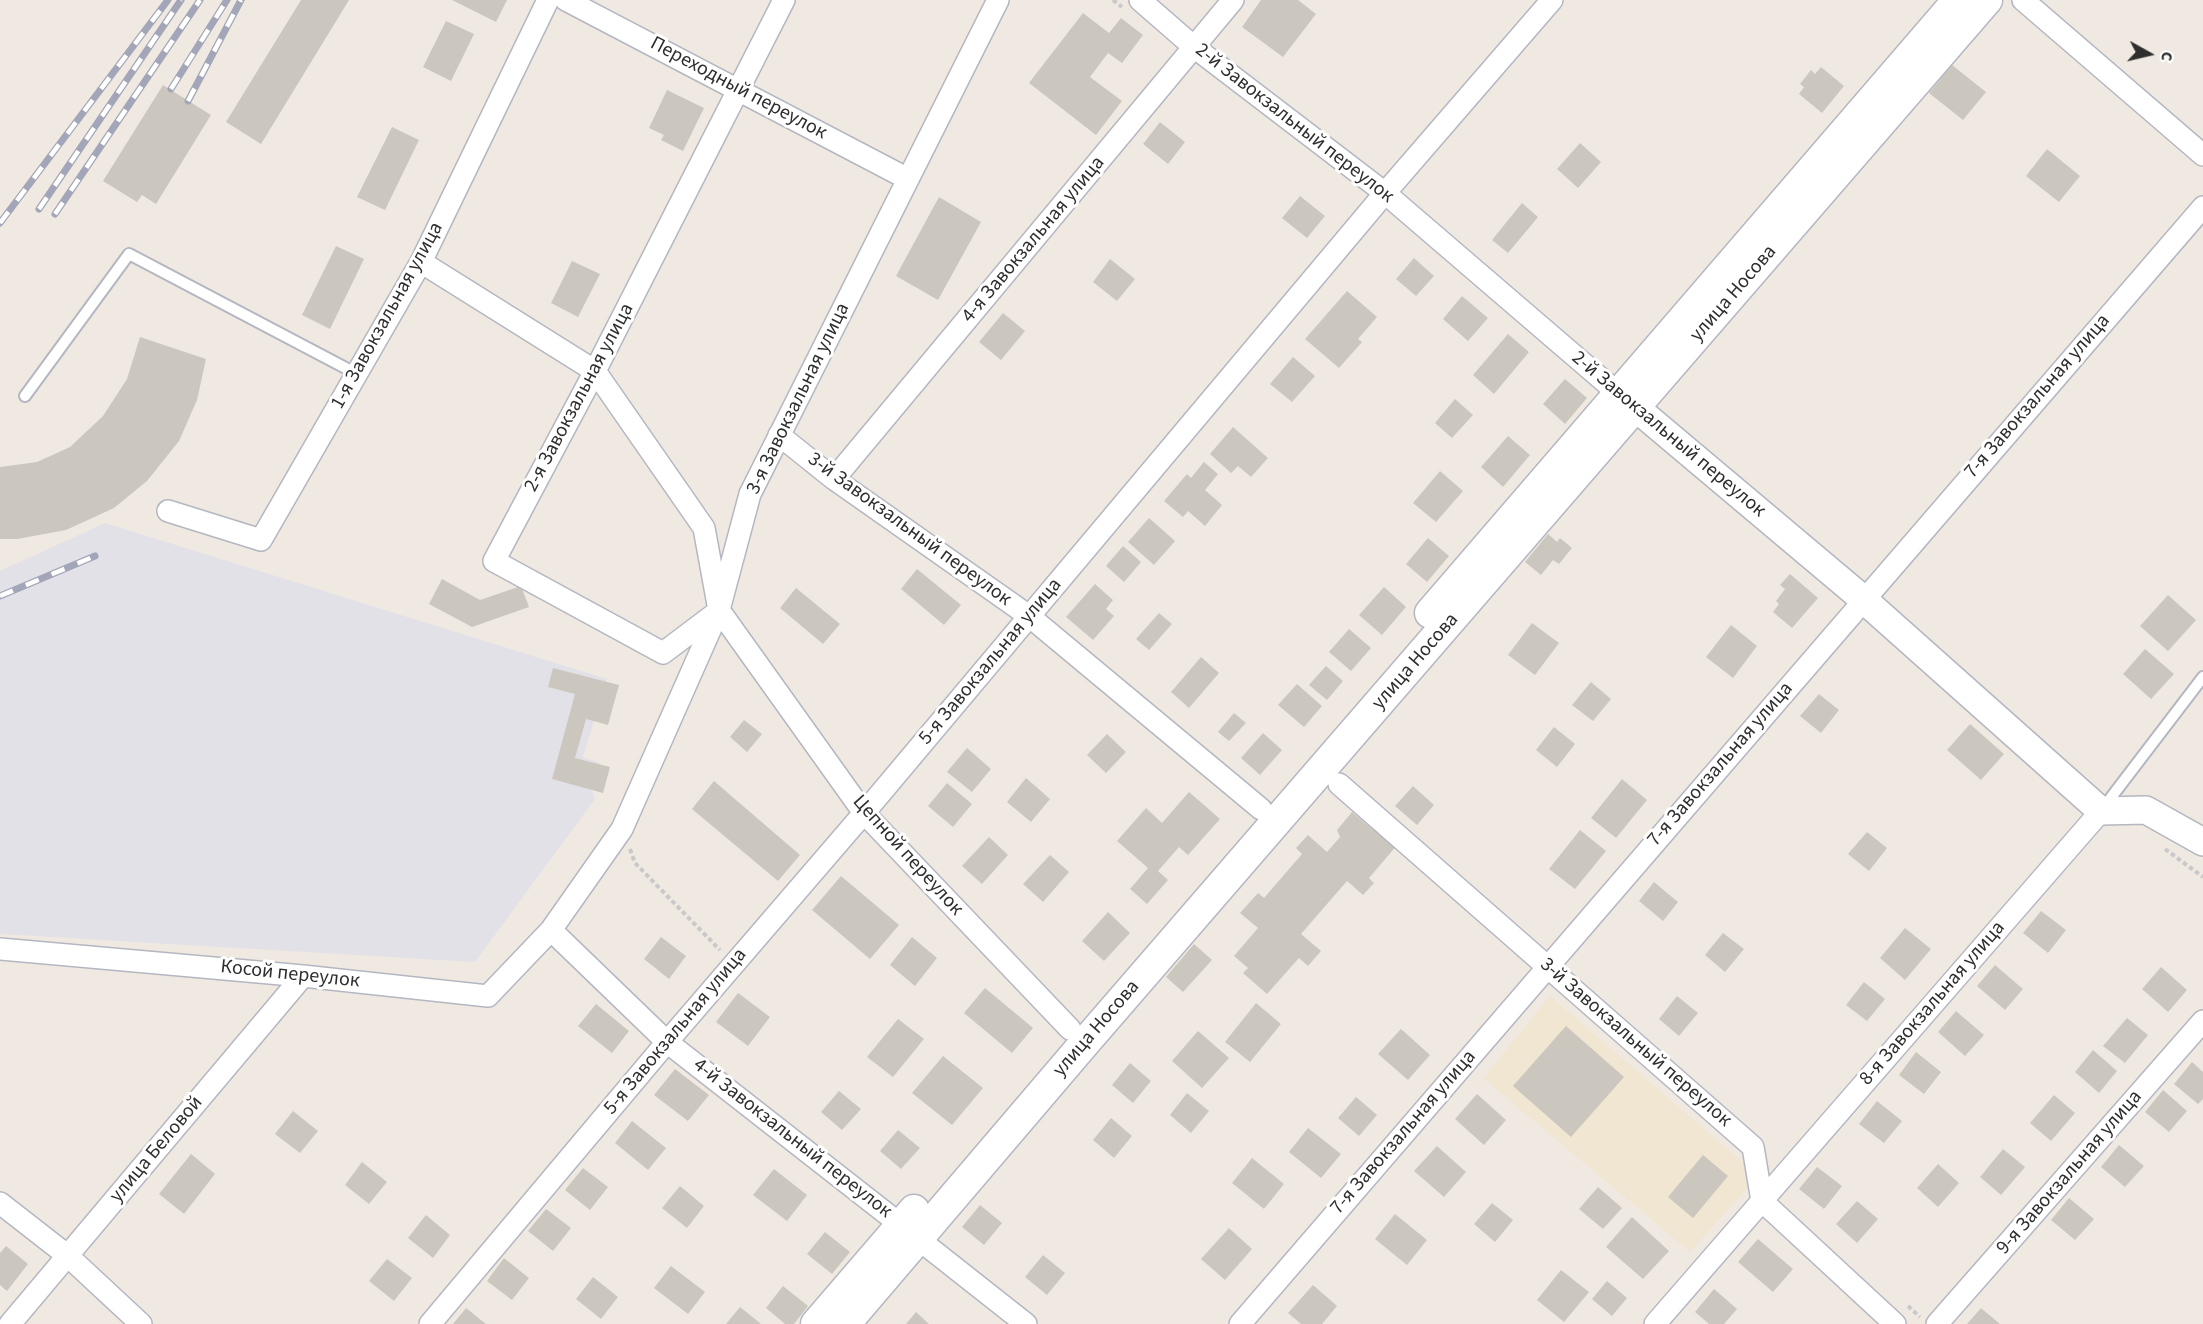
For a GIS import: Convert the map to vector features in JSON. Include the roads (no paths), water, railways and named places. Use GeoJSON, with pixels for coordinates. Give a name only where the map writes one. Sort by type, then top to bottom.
{"type":"FeatureCollection","features":[{"type":"Feature","properties":{"kind":"main road","name":"улица Носова"},"geometry":{"type":"LineString","coordinates":[[1627,401],[1958,0]]}},
{"type":"Feature","properties":{"kind":"main road","name":"улица Носова"},"geometry":{"type":"LineString","coordinates":[[816,1324],[909,1231],[1627,401],[1987,0]]}},
{"type":"Feature","properties":{"kind":"main road","name":"улица Носова"},"geometry":{"type":"LineString","coordinates":[[845,1324],[909,1231]]}},
{"type":"Feature","properties":{"kind":"street","name":"1-я Завокзальная улица"},"geometry":{"type":"LineString","coordinates":[[168,511],[261,540],[421,261],[548,0]]}},
{"type":"Feature","properties":{"kind":"street","name":"Переходный переулок"},"geometry":{"type":"LineString","coordinates":[[566,0],[908,179]]}},
{"type":"Feature","properties":{"kind":"street","name":"2-я Завокзальная улица"},"geometry":{"type":"LineString","coordinates":[[719,610],[663,653],[494,561],[596,371],[784,0]]}},
{"type":"Feature","properties":{"kind":"street","name":"3-я Завокзальная улица"},"geometry":{"type":"LineString","coordinates":[[551,930],[622,829],[719,610],[750,494],[998,0]]}},
{"type":"Feature","properties":{"kind":"street","name":"2-й Завокзальный переулок"},"geometry":{"type":"LineString","coordinates":[[1140,0],[1194,47],[1385,193],[1627,401],[1863,599],[2101,811]]}},
{"type":"Feature","properties":{"kind":"street","name":"4-я Завокзальная улица"},"geometry":{"type":"LineString","coordinates":[[834,479],[1233,0]]}},
{"type":"Feature","properties":{"kind":"street","name":"5-я Завокзальная улица"},"geometry":{"type":"LineString","coordinates":[[430,1324],[667,1042],[864,813],[1385,193],[1552,0]]}},
{"type":"Feature","properties":{"kind":"street"},"geometry":{"type":"LineString","coordinates":[[2024,0],[2203,155]]}},
{"type":"Feature","properties":{"kind":"street","name":"7-я Завокзальная улица"},"geometry":{"type":"LineString","coordinates":[[1240,1324],[2203,207]]}},
{"type":"Feature","properties":{"kind":"street"},"geometry":{"type":"LineString","coordinates":[[421,261],[596,371],[704,528],[719,610]]}},
{"type":"Feature","properties":{"kind":"street","name":"3-й Завокзальный переулок"},"geometry":{"type":"LineString","coordinates":[[779,435],[834,479],[1029,616],[1269,816]]}},
{"type":"Feature","properties":{"kind":"street","name":"Цепной переулок"},"geometry":{"type":"LineString","coordinates":[[719,610],[864,813],[1076,1037]]}},
{"type":"Feature","properties":{"kind":"street","name":"3-й Завокзальный переулок"},"geometry":{"type":"LineString","coordinates":[[1340,784],[1752,1147],[1762,1201]]}},
{"type":"Feature","properties":{"kind":"street"},"geometry":{"type":"LineString","coordinates":[[2101,811],[2146,810],[2203,842]]}},
{"type":"Feature","properties":{"kind":"street","name":"8-я Завокзальная улица"},"geometry":{"type":"LineString","coordinates":[[1655,1324],[2101,811]]}},
{"type":"Feature","properties":{"kind":"street","name":"Косой переулок"},"geometry":{"type":"LineString","coordinates":[[0,950],[303,976],[488,996],[551,930]]}},
{"type":"Feature","properties":{"kind":"street","name":"4-й Завокзальный переулок"},"geometry":{"type":"LineString","coordinates":[[551,930],[667,1042],[1026,1324]]}},
{"type":"Feature","properties":{"kind":"street","name":"улица Беловой"},"geometry":{"type":"LineString","coordinates":[[10,1324],[303,976]]}},
{"type":"Feature","properties":{"kind":"street","name":"9-я Завокзальная улица"},"geometry":{"type":"LineString","coordinates":[[1937,1324],[2203,1021]]}},
{"type":"Feature","properties":{"kind":"street"},"geometry":{"type":"LineString","coordinates":[[1762,1201],[1895,1324]]}},
{"type":"Feature","properties":{"kind":"street"},"geometry":{"type":"LineString","coordinates":[[0,1203],[68,1256],[141,1324]]}},
{"type":"Feature","properties":{"kind":"lane"},"geometry":{"type":"LineString","coordinates":[[25,396],[129,254],[357,374]]}},
{"type":"Feature","properties":{"kind":"lane","name":"8-я Завокзальная улица"},"geometry":{"type":"LineString","coordinates":[[2101,811],[2203,677]]}},
{"type":"Feature","properties":{"kind":"railway"},"geometry":{"type":"LineString","coordinates":[[0,223],[168,0]]}},
{"type":"Feature","properties":{"kind":"railway"},"geometry":{"type":"LineString","coordinates":[[39,209],[181,0]]}},
{"type":"Feature","properties":{"kind":"railway"},"geometry":{"type":"LineString","coordinates":[[55,214],[200,0]]}},
{"type":"Feature","properties":{"kind":"railway"},"geometry":{"type":"LineString","coordinates":[[171,89],[227,0]]}},
{"type":"Feature","properties":{"kind":"railway"},"geometry":{"type":"LineString","coordinates":[[188,101],[241,0]]}},
{"type":"Feature","properties":{"kind":"railway"},"geometry":{"type":"LineString","coordinates":[[0,596],[95,556]]}}]}
